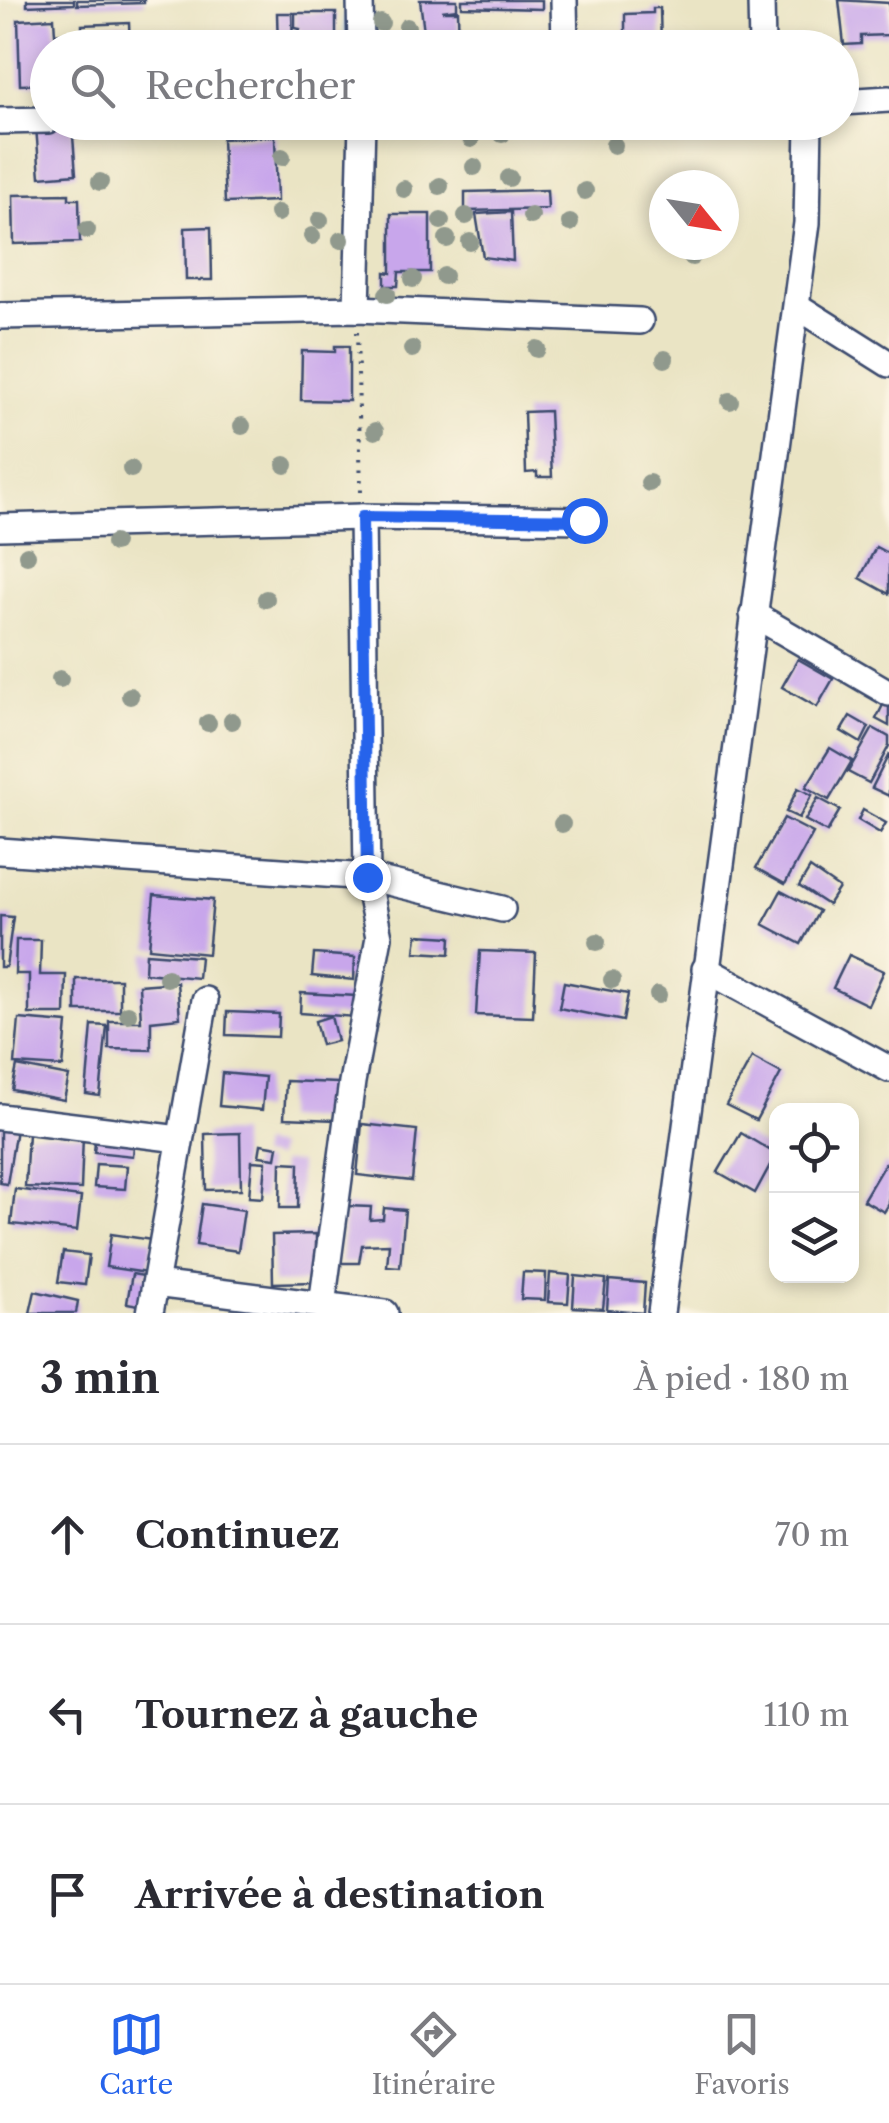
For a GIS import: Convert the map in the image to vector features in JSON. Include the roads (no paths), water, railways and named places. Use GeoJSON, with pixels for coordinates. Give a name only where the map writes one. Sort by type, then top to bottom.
{"type":"FeatureCollection","features":[{"type":"Feature","properties":{"kind":"street"},"geometry":{"type":"LineString","coordinates":[[360,0],[361,30]]}},
{"type":"Feature","properties":{"kind":"street"},"geometry":{"type":"LineString","coordinates":[[564,0],[565,30]]}},
{"type":"Feature","properties":{"kind":"street"},"geometry":{"type":"LineString","coordinates":[[761,0],[762,30]]}},
{"type":"Feature","properties":{"kind":"street"},"geometry":{"type":"LineString","coordinates":[[859,101],[889,99]]}},
{"type":"Feature","properties":{"kind":"street"},"geometry":{"type":"LineString","coordinates":[[0,121],[30,120]]}},
{"type":"Feature","properties":{"kind":"street"},"geometry":{"type":"LineString","coordinates":[[357,310],[362,140]]}},
{"type":"Feature","properties":{"kind":"street"},"geometry":{"type":"LineString","coordinates":[[661,1313],[807,223],[809,140]]}},
{"type":"Feature","properties":{"kind":"street"},"geometry":{"type":"LineString","coordinates":[[796,306],[889,364]]}},
{"type":"Feature","properties":{"kind":"street"},"geometry":{"type":"LineString","coordinates":[[0,316],[357,310],[640,320]]}},
{"type":"Feature","properties":{"kind":"street"},"geometry":{"type":"LineString","coordinates":[[0,527],[362,517],[584,520]]}},
{"type":"Feature","properties":{"kind":"street"},"geometry":{"type":"LineString","coordinates":[[322,1305],[352,1082],[379,937],[367,877],[362,517]]}},
{"type":"Feature","properties":{"kind":"street"},"geometry":{"type":"LineString","coordinates":[[753,614],[889,693]]}},
{"type":"Feature","properties":{"kind":"street"},"geometry":{"type":"LineString","coordinates":[[0,851],[367,877],[502,909]]}},
{"type":"Feature","properties":{"kind":"street"},"geometry":{"type":"LineString","coordinates":[[705,969],[889,1070]]}},
{"type":"Feature","properties":{"kind":"street"},"geometry":{"type":"LineString","coordinates":[[150,1313],[205,1000]]}},
{"type":"Feature","properties":{"kind":"street"},"geometry":{"type":"LineString","coordinates":[[0,1117],[178,1139]]}},
{"type":"Feature","properties":{"kind":"street"},"geometry":{"type":"LineString","coordinates":[[155,1284],[385,1313]]}},
{"type":"Feature","properties":{"kind":"waterway"},"geometry":{"type":"LineString","coordinates":[[347,13],[347,30]]}}]}
